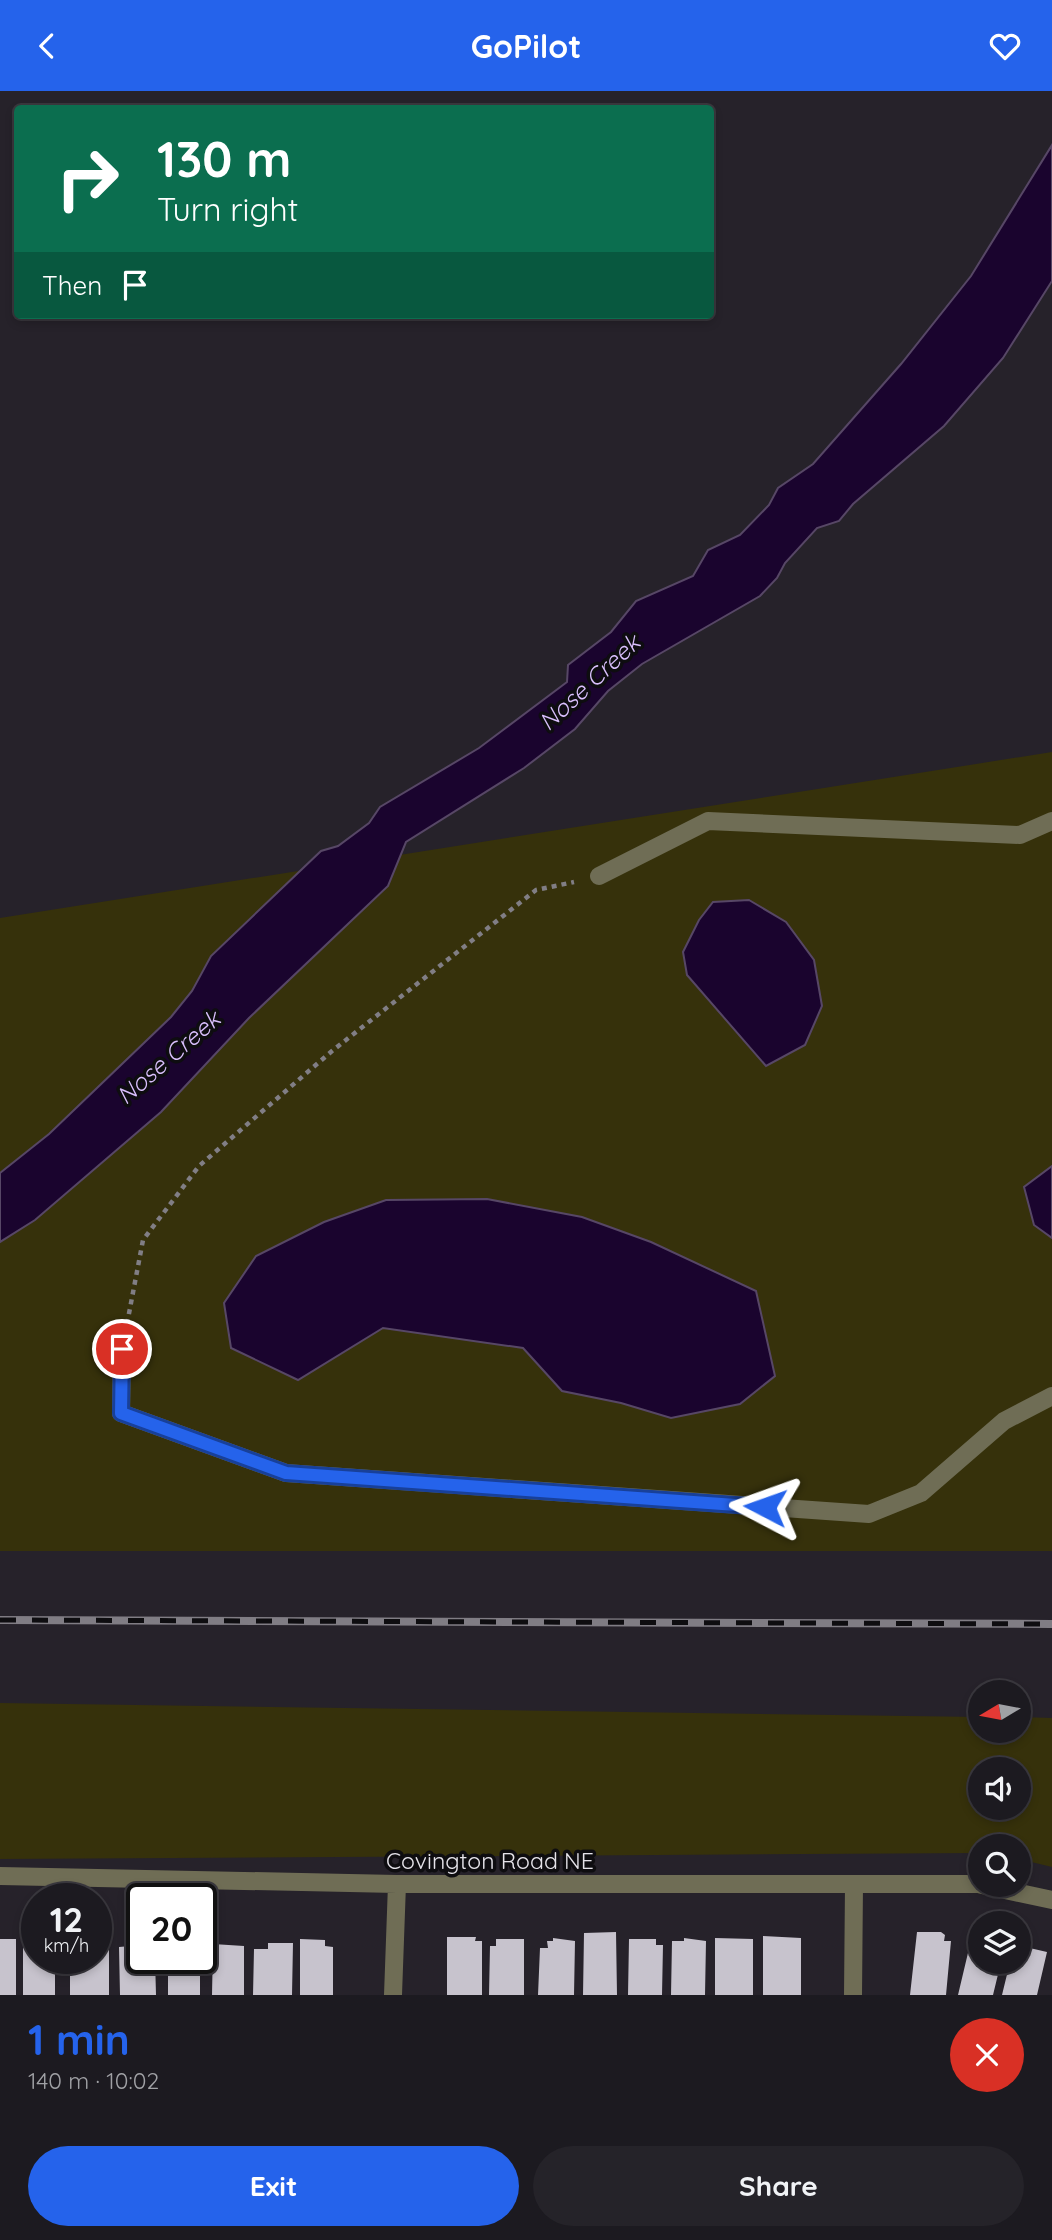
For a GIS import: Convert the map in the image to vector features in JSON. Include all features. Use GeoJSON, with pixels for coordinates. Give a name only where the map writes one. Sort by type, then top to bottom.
{"type":"FeatureCollection","features":[{"type":"Feature","properties":{"kind":"street"},"geometry":{"type":"LineString","coordinates":[[599,876],[708,821],[1020,835],[1052,821]]}},
{"type":"Feature","properties":{"kind":"street"},"geometry":{"type":"LineString","coordinates":[[122,1349],[121,1413],[286,1473],[869,1514],[921,1493],[1003,1421],[1052,1396]]}},
{"type":"Feature","properties":{"kind":"street","name":"Covington Road NE"},"geometry":{"type":"LineString","coordinates":[[0,1876],[397,1884],[968,1885]]}},
{"type":"Feature","properties":{"kind":"street"},"geometry":{"type":"LineString","coordinates":[[393,1995],[397,1884]]}},
{"type":"Feature","properties":{"kind":"street"},"geometry":{"type":"LineString","coordinates":[[853,1885],[853,1995]]}},
{"type":"Feature","properties":{"kind":"street","name":"Covington Road NE"},"geometry":{"type":"LineString","coordinates":[[1031,1896],[1052,1900]]}},
{"type":"Feature","properties":{"kind":"path"},"geometry":{"type":"LineString","coordinates":[[122,1349],[143,1240],[199,1166],[343,1043],[536,890],[599,876]]}},
{"type":"Feature","properties":{"kind":"shaded area"},"geometry":{"type":"Polygon","coordinates":[[[1052,752],[1052,1551],[0,1551],[0,918],[1052,752]]]}},
{"type":"Feature","properties":{"kind":"shaded area"},"geometry":{"type":"Polygon","coordinates":[[[0,1703],[968,1717],[968,1743],[1031,1743],[1031,1717],[1052,1718],[1052,1867],[1031,1862],[1031,1834],[968,1834],[968,1853],[0,1859],[0,1703]]]}},
{"type":"Feature","properties":{"kind":"water","name":"Nose Creek"},"geometry":{"type":"Polygon","coordinates":[[[1052,145],[1052,281],[1003,358],[944,426],[853,504],[839,521],[817,528],[760,596],[642,664],[608,691],[575,729],[524,768],[406,842],[388,886],[249,1018],[161,1112],[35,1220],[0,1242],[0,1173],[49,1134],[171,1017],[192,991],[211,956],[321,851],[338,846],[369,823],[380,807],[479,748],[567,682],[568,665],[611,632],[636,601],[693,576],[708,550],[740,535],[769,505],[778,488],[813,464],[901,364],[971,276],[1052,145]]]}},
{"type":"Feature","properties":{"kind":"water"},"geometry":{"type":"Polygon","coordinates":[[[749,900],[786,922],[814,960],[822,1006],[805,1045],[766,1066],[687,975],[683,952],[699,920],[713,902],[749,900]]]}},
{"type":"Feature","properties":{"kind":"water"},"geometry":{"type":"Polygon","coordinates":[[[1052,1166],[1052,1238],[1034,1225],[1024,1187],[1052,1166]]]}},
{"type":"Feature","properties":{"kind":"water"},"geometry":{"type":"Polygon","coordinates":[[[487,1199],[582,1217],[651,1242],[756,1291],[775,1376],[740,1404],[671,1418],[621,1403],[562,1391],[523,1348],[383,1328],[298,1380],[231,1348],[224,1303],[256,1256],[324,1222],[386,1200],[487,1199]]]}},
{"type":"Feature","properties":{"kind":"building"},"geometry":{"type":"Polygon","coordinates":[[[616,1932],[617,1995],[583,1995],[584,1933],[616,1932]]]}},
{"type":"Feature","properties":{"kind":"building"},"geometry":{"type":"Polygon","coordinates":[[[917,1932],[941,1932],[945,1935],[944,1941],[951,1941],[946,1995],[910,1995],[917,1932]]]}},
{"type":"Feature","properties":{"kind":"building"},"geometry":{"type":"Polygon","coordinates":[[[763,1936],[801,1938],[801,1995],[763,1995],[763,1936]]]}},
{"type":"Feature","properties":{"kind":"building"},"geometry":{"type":"Polygon","coordinates":[[[447,1937],[476,1937],[475,1941],[482,1941],[482,1995],[447,1995],[447,1937]]]}},
{"type":"Feature","properties":{"kind":"building"},"geometry":{"type":"Polygon","coordinates":[[[553,1938],[575,1941],[574,1995],[538,1995],[540,1948],[548,1948],[547,1941],[553,1941],[553,1938]]]}},
{"type":"Feature","properties":{"kind":"building"},"geometry":{"type":"Polygon","coordinates":[[[684,1938],[706,1941],[705,1995],[671,1995],[672,1941],[684,1941],[684,1938]]]}},
{"type":"Feature","properties":{"kind":"building"},"geometry":{"type":"Polygon","coordinates":[[[715,1938],[753,1939],[753,1995],[715,1995],[715,1938]]]}},
{"type":"Feature","properties":{"kind":"building"},"geometry":{"type":"Polygon","coordinates":[[[0,1939],[16,1939],[16,1995],[0,1995],[0,1939]]]}},
{"type":"Feature","properties":{"kind":"building"},"geometry":{"type":"Polygon","coordinates":[[[300,1939],[325,1940],[325,1946],[333,1947],[333,1995],[300,1995],[300,1939]]]}},
{"type":"Feature","properties":{"kind":"building"},"geometry":{"type":"Polygon","coordinates":[[[496,1939],[524,1939],[524,1995],[489,1995],[490,1946],[496,1946],[496,1939]]]}},
{"type":"Feature","properties":{"kind":"building"},"geometry":{"type":"Polygon","coordinates":[[[629,1939],[656,1939],[656,1945],[663,1945],[662,1995],[628,1995],[629,1939]]]}},
{"type":"Feature","properties":{"kind":"building"},"geometry":{"type":"Polygon","coordinates":[[[268,1943],[293,1943],[292,1995],[253,1995],[254,1949],[268,1949],[268,1943]]]}},
{"type":"Feature","properties":{"kind":"building"},"geometry":{"type":"Polygon","coordinates":[[[217,1944],[244,1946],[244,1995],[212,1995],[212,1974],[217,1974],[217,1944]]]}},
{"type":"Feature","properties":{"kind":"building"},"geometry":{"type":"Polygon","coordinates":[[[126,1946],[126,1974],[155,1974],[156,1995],[120,1995],[119,1947],[126,1946]]]}},
{"type":"Feature","properties":{"kind":"building"},"geometry":{"type":"Polygon","coordinates":[[[1031,1948],[1047,1952],[1037,1995],[1002,1995],[1007,1974],[1031,1974],[1031,1948]]]}},
{"type":"Feature","properties":{"kind":"building"},"geometry":{"type":"Polygon","coordinates":[[[968,1953],[968,1974],[998,1974],[993,1995],[958,1995],[968,1953]]]}},
{"type":"Feature","properties":{"kind":"building"},"geometry":{"type":"Polygon","coordinates":[[[23,1974],[55,1974],[55,1995],[23,1995],[23,1974]]]}},
{"type":"Feature","properties":{"kind":"building"},"geometry":{"type":"Polygon","coordinates":[[[70,1974],[109,1974],[109,1995],[70,1995],[70,1974]]]}},
{"type":"Feature","properties":{"kind":"building"},"geometry":{"type":"Polygon","coordinates":[[[168,1974],[200,1974],[200,1995],[168,1995],[168,1974]]]}},
{"type":"Feature","properties":{"kind":"railway"},"geometry":{"type":"LineString","coordinates":[[0,1620],[1052,1624]]}},
{"type":"Feature","properties":{"kind":"route"},"geometry":{"type":"LineString","coordinates":[[122,1349],[121,1413],[286,1473],[765,1507]]}}]}
